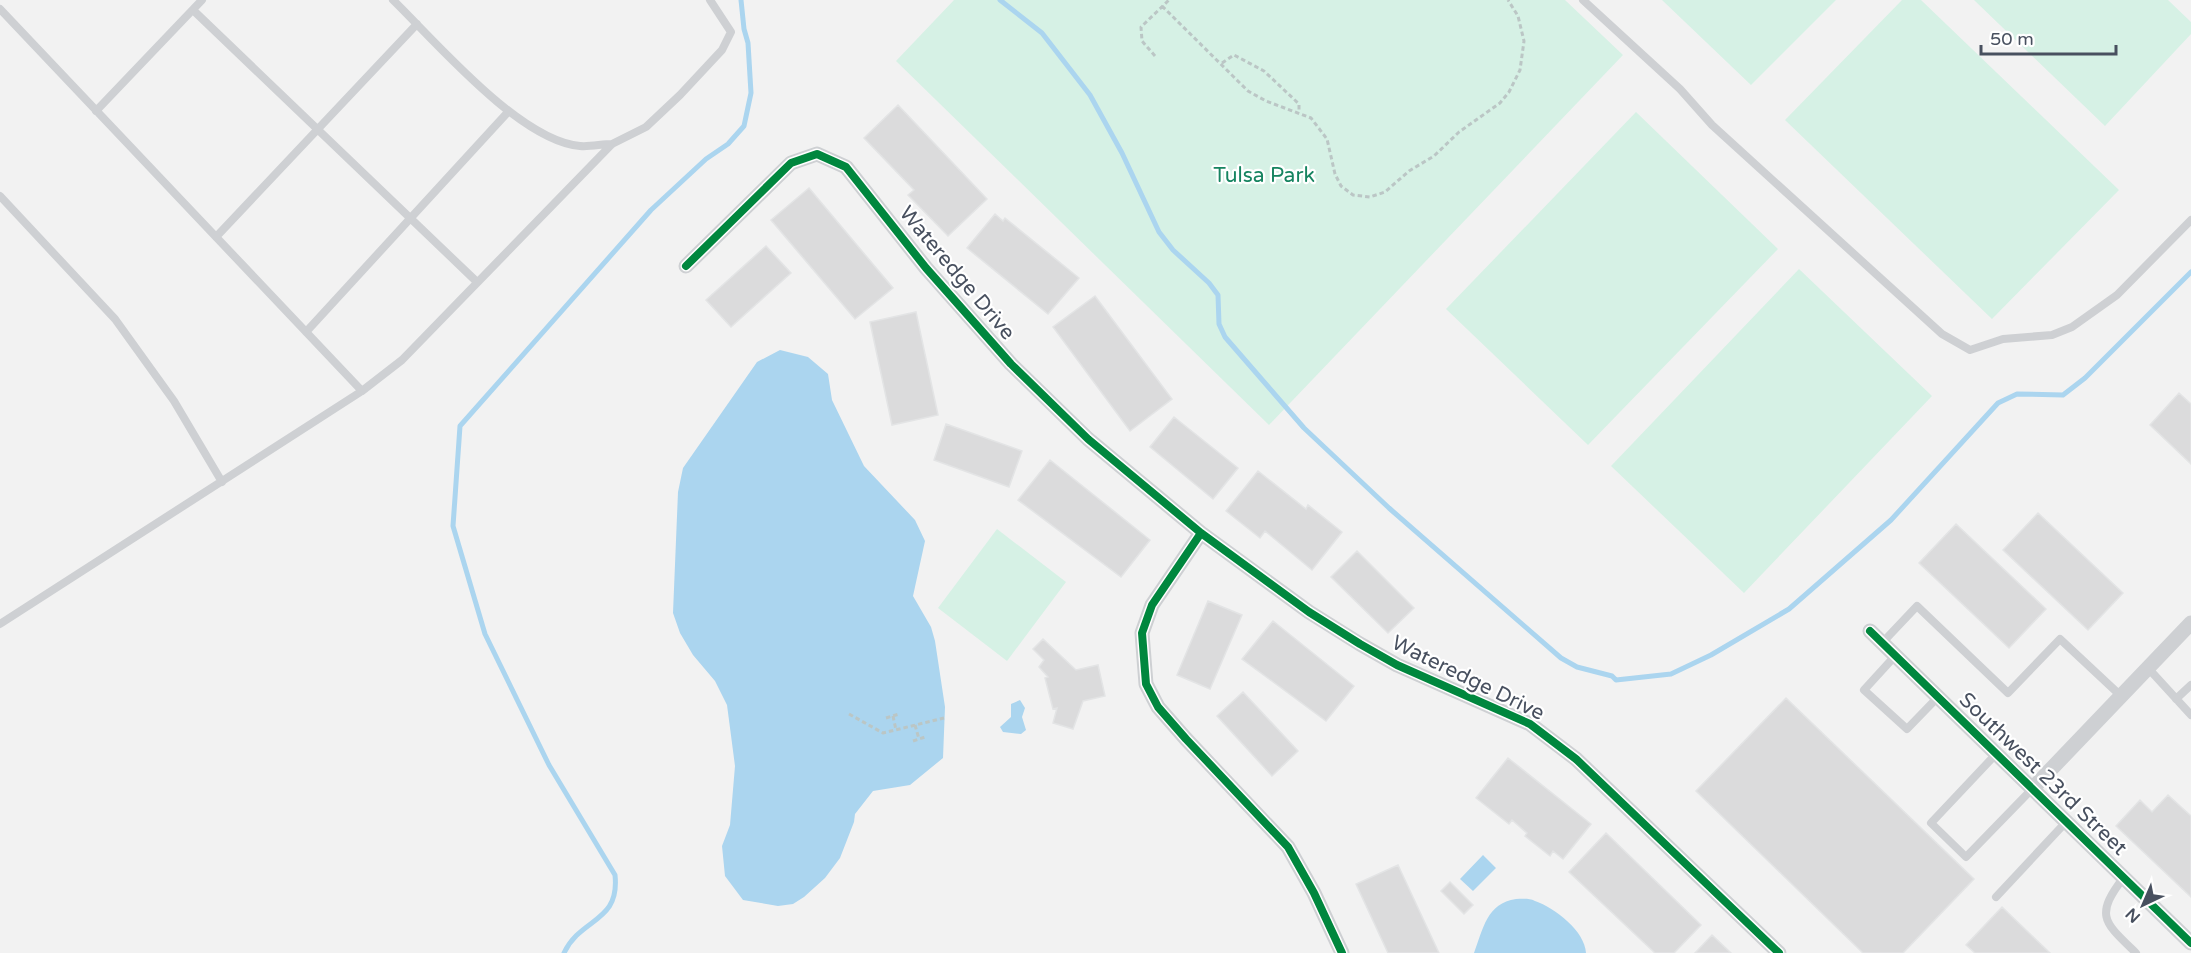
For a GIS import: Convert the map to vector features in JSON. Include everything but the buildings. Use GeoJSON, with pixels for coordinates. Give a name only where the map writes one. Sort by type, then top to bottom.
{"type":"FeatureCollection","features":[{"type":"Feature","properties":{"kind":"street","name":"Wateredge Drive"},"geometry":{"type":"LineString","coordinates":[[686,266],[791,163],[817,154],[846,167],[926,268],[1011,364],[1088,439],[1201,533],[1309,612],[1388,660],[1530,724],[1576,759],[1779,953]]}},
{"type":"Feature","properties":{"kind":"street"},"geometry":{"type":"LineString","coordinates":[[1201,533],[1152,605],[1142,633],[1146,684],[1158,707],[1288,847],[1314,893],[1342,953]]}},
{"type":"Feature","properties":{"kind":"street"},"geometry":{"type":"LineString","coordinates":[[2033,788],[2191,623]]}},
{"type":"Feature","properties":{"kind":"street","name":"Southwest 23rd Street"},"geometry":{"type":"LineString","coordinates":[[1870,631],[2191,943]]}},
{"type":"Feature","properties":{"kind":"lane"},"geometry":{"type":"LineString","coordinates":[[96,111],[202,0]]}},
{"type":"Feature","properties":{"kind":"lane"},"geometry":{"type":"LineString","coordinates":[[393,0],[508,112],[536,132],[579,146],[612,144]]}},
{"type":"Feature","properties":{"kind":"lane"},"geometry":{"type":"LineString","coordinates":[[0,624],[362,391],[402,360],[612,144],[646,127],[680,95],[728,43],[731,32],[728,24],[710,0]]}},
{"type":"Feature","properties":{"kind":"lane"},"geometry":{"type":"LineString","coordinates":[[1583,0],[1680,88],[1712,125],[1942,334],[1970,350],[2003,339],[2052,335],[2072,327],[2117,295],[2191,220]]}},
{"type":"Feature","properties":{"kind":"lane"},"geometry":{"type":"LineString","coordinates":[[0,9],[362,391]]}},
{"type":"Feature","properties":{"kind":"lane"},"geometry":{"type":"LineString","coordinates":[[193,10],[477,282]]}},
{"type":"Feature","properties":{"kind":"lane"},"geometry":{"type":"LineString","coordinates":[[216,237],[417,24]]}},
{"type":"Feature","properties":{"kind":"lane"},"geometry":{"type":"LineString","coordinates":[[306,332],[508,112]]}},
{"type":"Feature","properties":{"kind":"lane"},"geometry":{"type":"LineString","coordinates":[[0,196],[115,319],[174,401],[222,482]]}},
{"type":"Feature","properties":{"kind":"lane"},"geometry":{"type":"LineString","coordinates":[[1882,643],[1917,606],[2008,693],[2060,639],[2121,696]]}},
{"type":"Feature","properties":{"kind":"lane"},"geometry":{"type":"LineString","coordinates":[[1895,656],[1864,690],[1907,729],[1938,697]]}},
{"type":"Feature","properties":{"kind":"lane"},"geometry":{"type":"LineString","coordinates":[[2148,668],[2191,715]]}},
{"type":"Feature","properties":{"kind":"lane"},"geometry":{"type":"LineString","coordinates":[[2176,699],[2191,685]]}},
{"type":"Feature","properties":{"kind":"lane"},"geometry":{"type":"LineString","coordinates":[[1997,753],[1931,823],[1966,857],[2033,788]]}},
{"type":"Feature","properties":{"kind":"lane"},"geometry":{"type":"LineString","coordinates":[[1996,897],[2067,821]]}},
{"type":"Feature","properties":{"kind":"lane"},"geometry":{"type":"LineString","coordinates":[[2124,877],[2107,898],[2104,909],[2114,933],[2136,953]]}},
{"type":"Feature","properties":{"kind":"path"},"geometry":{"type":"LineString","coordinates":[[1155,56],[1142,41],[1140,27],[1169,0]]}},
{"type":"Feature","properties":{"kind":"path"},"geometry":{"type":"LineString","coordinates":[[1162,6],[1248,91],[1266,101],[1311,118],[1323,132],[1335,174],[1341,186],[1360,196],[1370,197],[1385,192],[1409,171],[1441,151],[1459,132],[1500,103],[1515,82],[1520,70],[1524,41],[1518,16],[1508,0]]}},
{"type":"Feature","properties":{"kind":"path"},"geometry":{"type":"LineString","coordinates":[[1222,63],[1234,55],[1253,63],[1299,104],[1299,112]]}},
{"type":"Feature","properties":{"kind":"path"},"geometry":{"type":"LineString","coordinates":[[849,714],[883,733],[944,718]]}},
{"type":"Feature","properties":{"kind":"path"},"geometry":{"type":"LineString","coordinates":[[886,718],[899,714]]}},
{"type":"Feature","properties":{"kind":"path"},"geometry":{"type":"LineString","coordinates":[[893,716],[896,730]]}},
{"type":"Feature","properties":{"kind":"path"},"geometry":{"type":"LineString","coordinates":[[915,725],[919,739]]}},
{"type":"Feature","properties":{"kind":"path"},"geometry":{"type":"LineString","coordinates":[[913,741],[925,737]]}},
{"type":"Feature","properties":{"kind":"green space","name":"Tulsa Park"},"geometry":{"type":"Polygon","coordinates":[[[954,0],[1565,0],[1623,55],[1269,425],[896,61],[954,0]]]}},
{"type":"Feature","properties":{"kind":"green space"},"geometry":{"type":"Polygon","coordinates":[[[1662,0],[1836,0],[1751,85],[1662,0]]]}},
{"type":"Feature","properties":{"kind":"green space"},"geometry":{"type":"Polygon","coordinates":[[[1902,0],[1921,0],[2119,190],[1992,319],[1785,120],[1902,0]]]}},
{"type":"Feature","properties":{"kind":"green space"},"geometry":{"type":"Polygon","coordinates":[[[1974,0],[2168,0],[2191,22],[2191,34],[2105,126],[1974,0]]]}},
{"type":"Feature","properties":{"kind":"green space"},"geometry":{"type":"Polygon","coordinates":[[[1636,112],[1778,249],[1588,445],[1446,309],[1636,112]]]}},
{"type":"Feature","properties":{"kind":"green space"},"geometry":{"type":"Polygon","coordinates":[[[1799,269],[1932,396],[1744,593],[1611,466],[1799,269]]]}},
{"type":"Feature","properties":{"kind":"green space"},"geometry":{"type":"Polygon","coordinates":[[[997,529],[1066,582],[1007,661],[938,608],[997,529]]]}},
{"type":"Feature","properties":{"kind":"water"},"geometry":{"type":"Polygon","coordinates":[[[780,350],[808,357],[828,374],[832,400],[864,466],[915,520],[925,541],[913,596],[931,627],[945,707],[943,758],[910,785],[873,791],[855,814],[840,858],[825,878],[793,904],[778,906],[743,900],[725,876],[722,846],[730,825],[735,766],[727,705],[715,681],[693,655],[680,633],[673,613],[678,492],[683,468],[757,362],[780,350]]]}},
{"type":"Feature","properties":{"kind":"water"},"geometry":{"type":"Polygon","coordinates":[[[1020,700],[1025,708],[1022,717],[1026,730],[1021,734],[1003,732],[1000,727],[1011,717],[1011,704],[1020,700]]]}},
{"type":"Feature","properties":{"kind":"water"},"geometry":{"type":"Polygon","coordinates":[[[1483,855],[1496,868],[1473,891],[1460,879],[1483,855]]]}},
{"type":"Feature","properties":{"kind":"water"},"geometry":{"type":"Polygon","coordinates":[[[1533,900],[1543,904],[1568,921],[1580,937],[1586,953],[1474,953],[1492,912],[1506,901],[1533,900]]]}},
{"type":"Feature","properties":{"kind":"waterway"},"geometry":{"type":"LineString","coordinates":[[564,953],[571,941],[606,911],[612,902],[615,875],[549,765],[485,634],[453,526],[460,426],[651,210],[706,159],[728,144],[744,126],[751,93],[748,43],[741,0]]}},
{"type":"Feature","properties":{"kind":"waterway"},"geometry":{"type":"LineString","coordinates":[[1000,0],[1042,33],[1090,95],[1122,153],[1159,232],[1173,250],[1209,283],[1218,295],[1219,324],[1225,337],[1304,428],[1389,508],[1561,658],[1577,667],[1612,676],[1616,680],[1671,674],[1711,655],[1789,609],[1891,520],[1998,403],[2017,394],[2063,395],[2085,378],[2191,272]]}},
{"type":"Feature","properties":{"kind":"cycle path"},"geometry":{"type":"LineString","coordinates":[[686,266],[791,163],[817,154],[846,167],[926,268],[1011,364],[1088,439],[1201,533],[1309,612],[1397,665],[1530,724],[1576,759],[1779,953]]}},
{"type":"Feature","properties":{"kind":"cycle path"},"geometry":{"type":"LineString","coordinates":[[1201,533],[1152,605],[1142,633],[1146,684],[1158,707],[1288,847],[1314,893],[1342,953]]}},
{"type":"Feature","properties":{"kind":"cycle path"},"geometry":{"type":"LineString","coordinates":[[1870,631],[2191,943]]}}]}
